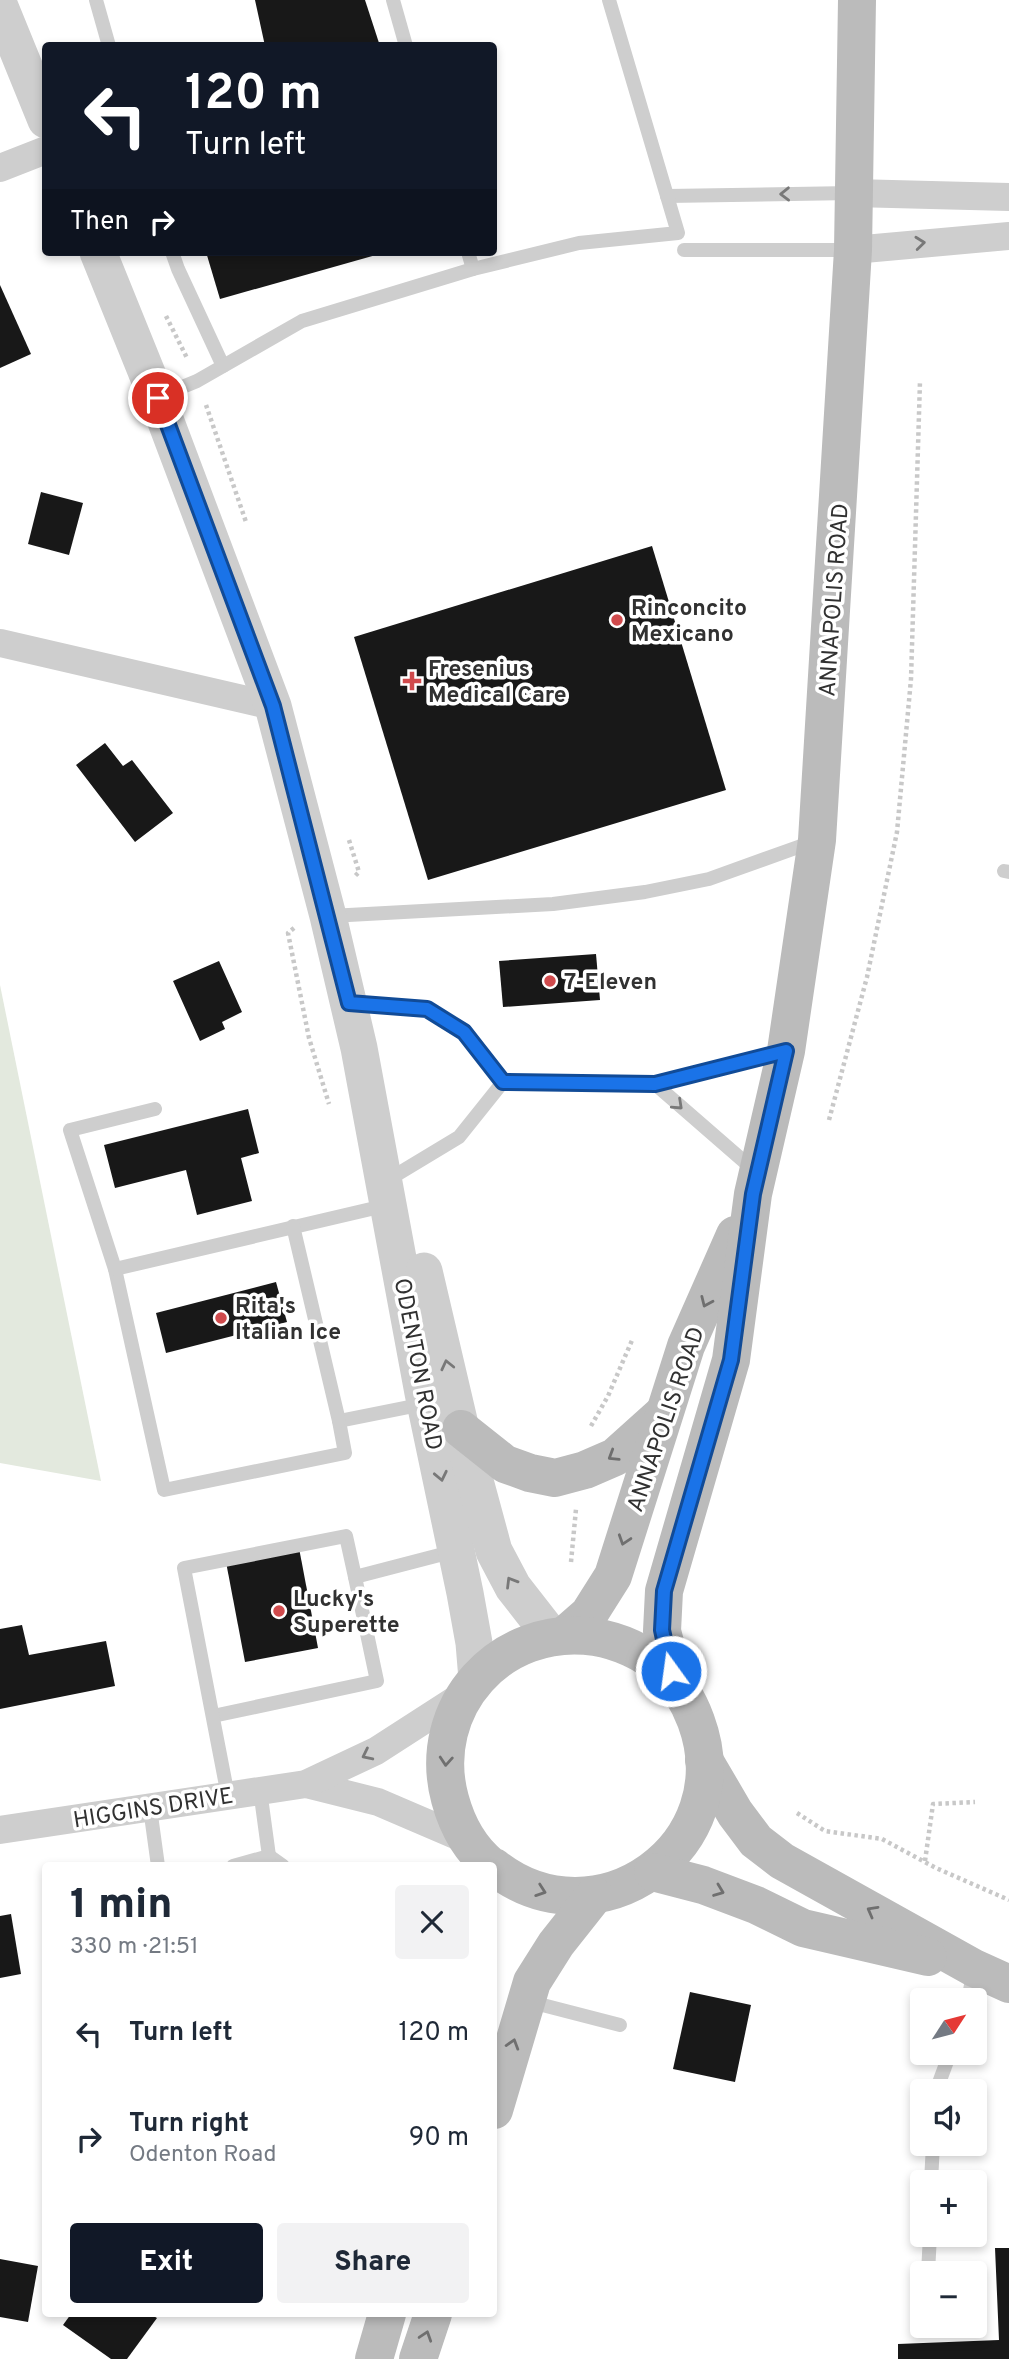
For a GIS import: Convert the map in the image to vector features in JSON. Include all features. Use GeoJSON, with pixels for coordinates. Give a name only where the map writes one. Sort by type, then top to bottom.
{"type":"FeatureCollection","features":[{"type":"Feature","properties":{"kind":"main road","name":"ANNAPOLIS ROAD"},"geometry":{"type":"LineString","coordinates":[[676,1686],[662,1630],[664,1591],[731,1360],[756,1184],[786,1051],[817,841],[852,250],[857,0]]}},
{"type":"Feature","properties":{"kind":"main road","name":"ANNAPOLIS ROAD"},"geometry":{"type":"LineString","coordinates":[[558,1636],[589,1614],[613,1576],[686,1346],[756,1184]]}},
{"type":"Feature","properties":{"kind":"main road"},"geometry":{"type":"LineString","coordinates":[[461,1429],[505,1464],[555,1478],[585,1470],[615,1457],[665,1412]]}},
{"type":"Feature","properties":{"kind":"main road"},"geometry":{"type":"LineString","coordinates":[[484,1860],[456,1822],[444,1779],[447,1734],[471,1686],[484,1671],[506,1654],[531,1642],[558,1636],[610,1640],[638,1651],[663,1669],[689,1701],[703,1740],[705,1781],[696,1816],[679,1847],[653,1872],[625,1887],[594,1896],[550,1895],[509,1879],[497,1870]]}},
{"type":"Feature","properties":{"kind":"main road"},"geometry":{"type":"LineString","coordinates":[[704,1760],[735,1813],[756,1841],[782,1861],[971,1984]]}},
{"type":"Feature","properties":{"kind":"main road"},"geometry":{"type":"LineString","coordinates":[[653,1872],[703,1885],[803,1928],[971,1984],[1009,1984]]}},
{"type":"Feature","properties":{"kind":"main road"},"geometry":{"type":"LineString","coordinates":[[497,2100],[532,1982],[556,1944],[594,1896]]}},
{"type":"Feature","properties":{"kind":"main road"},"geometry":{"type":"LineString","coordinates":[[374,2359],[386,2317]]}},
{"type":"Feature","properties":{"kind":"main road"},"geometry":{"type":"LineString","coordinates":[[418,2359],[432,2317]]}},
{"type":"Feature","properties":{"kind":"street"},"geometry":{"type":"LineString","coordinates":[[0,7],[42,110]]}},
{"type":"Feature","properties":{"kind":"street"},"geometry":{"type":"LineString","coordinates":[[0,168],[42,152]]}},
{"type":"Feature","properties":{"kind":"street"},"geometry":{"type":"LineString","coordinates":[[853,192],[1009,197]]}},
{"type":"Feature","properties":{"kind":"street"},"geometry":{"type":"LineString","coordinates":[[852,250],[1009,236]]}},
{"type":"Feature","properties":{"kind":"street","name":"ODENTON ROAD"},"geometry":{"type":"LineString","coordinates":[[100,256],[158,398],[273,706],[328,916],[392,1190],[426,1403],[474,1643],[471,1686]]}},
{"type":"Feature","properties":{"kind":"street"},"geometry":{"type":"LineString","coordinates":[[0,643],[273,706]]}},
{"type":"Feature","properties":{"kind":"street","name":"ODENTON ROAD"},"geometry":{"type":"LineString","coordinates":[[392,1190],[422,1261],[461,1429],[494,1551],[513,1587],[558,1636]]}},
{"type":"Feature","properties":{"kind":"street","name":"HIGGINS DRIVE"},"geometry":{"type":"LineString","coordinates":[[0,1830],[306,1784],[376,1751],[471,1686]]}},
{"type":"Feature","properties":{"kind":"street","name":"HIGGINS DRIVE"},"geometry":{"type":"LineString","coordinates":[[306,1784],[378,1802],[484,1860]]}},
{"type":"Feature","properties":{"kind":"lane"},"geometry":{"type":"LineString","coordinates":[[96,0],[108,42]]}},
{"type":"Feature","properties":{"kind":"lane"},"geometry":{"type":"LineString","coordinates":[[393,0],[405,42]]}},
{"type":"Feature","properties":{"kind":"lane"},"geometry":{"type":"LineString","coordinates":[[158,398],[197,381],[302,321],[473,269],[579,243],[678,233],[609,0]]}},
{"type":"Feature","properties":{"kind":"lane"},"geometry":{"type":"LineString","coordinates":[[667,196],[853,192]]}},
{"type":"Feature","properties":{"kind":"lane"},"geometry":{"type":"LineString","coordinates":[[684,250],[852,250]]}},
{"type":"Feature","properties":{"kind":"lane"},"geometry":{"type":"LineString","coordinates":[[173,256],[223,366]]}},
{"type":"Feature","properties":{"kind":"lane"},"geometry":{"type":"LineString","coordinates":[[469,256],[473,269]]}},
{"type":"Feature","properties":{"kind":"lane"},"geometry":{"type":"LineString","coordinates":[[328,916],[553,904],[645,892],[709,880],[817,841]]}},
{"type":"Feature","properties":{"kind":"lane"},"geometry":{"type":"LineString","coordinates":[[349,1003],[427,1009],[464,1032],[503,1082]]}},
{"type":"Feature","properties":{"kind":"lane"},"geometry":{"type":"LineString","coordinates":[[503,1082],[655,1084],[786,1051]]}},
{"type":"Feature","properties":{"kind":"lane"},"geometry":{"type":"LineString","coordinates":[[115,1269],[293,1226],[392,1190],[459,1137],[503,1082]]}},
{"type":"Feature","properties":{"kind":"lane"},"geometry":{"type":"LineString","coordinates":[[655,1084],[756,1184]]}},
{"type":"Feature","properties":{"kind":"lane"},"geometry":{"type":"LineString","coordinates":[[155,1109],[70,1130],[115,1269],[164,1490],[345,1453],[293,1226]]}},
{"type":"Feature","properties":{"kind":"lane"},"geometry":{"type":"LineString","coordinates":[[339,1421],[426,1403]]}},
{"type":"Feature","properties":{"kind":"lane"},"geometry":{"type":"LineString","coordinates":[[213,1716],[377,1681],[346,1536],[184,1568],[228,1796]]}},
{"type":"Feature","properties":{"kind":"lane"},"geometry":{"type":"LineString","coordinates":[[355,1577],[457,1551]]}},
{"type":"Feature","properties":{"kind":"lane"},"geometry":{"type":"LineString","coordinates":[[260,1790],[269,1856],[277,1862]]}},
{"type":"Feature","properties":{"kind":"lane"},"geometry":{"type":"LineString","coordinates":[[150,1808],[157,1862]]}},
{"type":"Feature","properties":{"kind":"lane"},"geometry":{"type":"LineString","coordinates":[[247,1862],[269,1856]]}},
{"type":"Feature","properties":{"kind":"lane"},"geometry":{"type":"LineString","coordinates":[[526,2001],[620,2025]]}},
{"type":"Feature","properties":{"kind":"path"},"geometry":{"type":"LineString","coordinates":[[829,1120],[867,977],[897,832],[911,679],[920,381]]}},
{"type":"Feature","properties":{"kind":"path"},"geometry":{"type":"LineString","coordinates":[[925,1861],[933,1804],[975,1802]]}},
{"type":"Feature","properties":{"kind":"path"},"geometry":{"type":"LineString","coordinates":[[797,1813],[825,1831],[882,1839],[1009,1900]]}},
{"type":"Feature","properties":{"kind":"shaded area"},"geometry":{"type":"Polygon","coordinates":[[[0,985],[101,1481],[0,1463],[0,985]]]}},
{"type":"Feature","properties":{"kind":"building"},"geometry":{"type":"Polygon","coordinates":[[[255,0],[365,0],[379,42],[264,42],[255,0]]]}},
{"type":"Feature","properties":{"kind":"building"},"geometry":{"type":"Polygon","coordinates":[[[207,256],[372,256],[220,299],[207,256]]]}},
{"type":"Feature","properties":{"kind":"building"},"geometry":{"type":"Polygon","coordinates":[[[0,285],[31,354],[0,368],[0,285]]]}},
{"type":"Feature","properties":{"kind":"building"},"geometry":{"type":"Polygon","coordinates":[[[41,492],[83,503],[69,555],[28,544],[41,492]]]}},
{"type":"Feature","properties":{"kind":"building"},"geometry":{"type":"Polygon","coordinates":[[[652,546],[726,790],[428,880],[354,637],[652,546]]]}},
{"type":"Feature","properties":{"kind":"building"},"geometry":{"type":"Polygon","coordinates":[[[105,743],[123,766],[132,760],[173,813],[135,842],[76,765],[105,743]]]}},
{"type":"Feature","properties":{"kind":"building","name":"7-Eleven"},"geometry":{"type":"Polygon","coordinates":[[[596,954],[600,1000],[503,1007],[499,961],[596,954]]]}},
{"type":"Feature","properties":{"kind":"building"},"geometry":{"type":"Polygon","coordinates":[[[219,961],[242,1012],[222,1022],[225,1029],[200,1041],[173,981],[219,961]]]}},
{"type":"Feature","properties":{"kind":"building"},"geometry":{"type":"Polygon","coordinates":[[[248,1109],[259,1153],[241,1158],[252,1201],[197,1215],[186,1170],[115,1188],[104,1145],[248,1109]]]}},
{"type":"Feature","properties":{"kind":"building","name":"Rita's Italian Ice"},"geometry":{"type":"Polygon","coordinates":[[[276,1282],[287,1322],[166,1353],[156,1313],[276,1282]]]}},
{"type":"Feature","properties":{"kind":"building"},"geometry":{"type":"Polygon","coordinates":[[[299,1548],[318,1648],[245,1662],[226,1562],[299,1548]]]}},
{"type":"Feature","properties":{"kind":"building"},"geometry":{"type":"Polygon","coordinates":[[[22,1625],[29,1655],[106,1641],[115,1686],[0,1709],[0,1629],[22,1625]]]}},
{"type":"Feature","properties":{"kind":"building"},"geometry":{"type":"Polygon","coordinates":[[[11,1914],[21,1974],[0,1978],[0,1916],[11,1914]]]}},
{"type":"Feature","properties":{"kind":"building"},"geometry":{"type":"Polygon","coordinates":[[[690,1992],[751,2005],[735,2082],[673,2069],[690,1992]]]}},
{"type":"Feature","properties":{"kind":"building"},"geometry":{"type":"Polygon","coordinates":[[[995,2248],[1009,2248],[1009,2359],[898,2359],[898,2344],[999,2340],[995,2248]]]}},
{"type":"Feature","properties":{"kind":"building"},"geometry":{"type":"Polygon","coordinates":[[[0,2259],[38,2266],[28,2322],[0,2317],[0,2259]]]}},
{"type":"Feature","properties":{"kind":"building"},"geometry":{"type":"Polygon","coordinates":[[[69,2317],[157,2318],[127,2359],[111,2359],[63,2325],[69,2317]]]}},
{"type":"Feature","properties":{"kind":"place","name":"Rinconcito Mexicano"},"geometry":{"type":"Point","coordinates":[617,620]}},
{"type":"Feature","properties":{"kind":"place","name":"Fresenius Medical Care"},"geometry":{"type":"Point","coordinates":[412,681]}},
{"type":"Feature","properties":{"kind":"place","name":"7-Eleven"},"geometry":{"type":"Point","coordinates":[550,981]}},
{"type":"Feature","properties":{"kind":"place","name":"Rita's Italian Ice"},"geometry":{"type":"Point","coordinates":[221,1318]}},
{"type":"Feature","properties":{"kind":"place","name":"Lucky's Superette"},"geometry":{"type":"Point","coordinates":[279,1611]}},
{"type":"Feature","properties":{"kind":"route"},"geometry":{"type":"LineString","coordinates":[[158,398],[273,706],[349,1003],[427,1009],[464,1032],[503,1082],[655,1084],[786,1051],[753,1194],[731,1360],[664,1591],[662,1630],[671,1671]]}}]}
